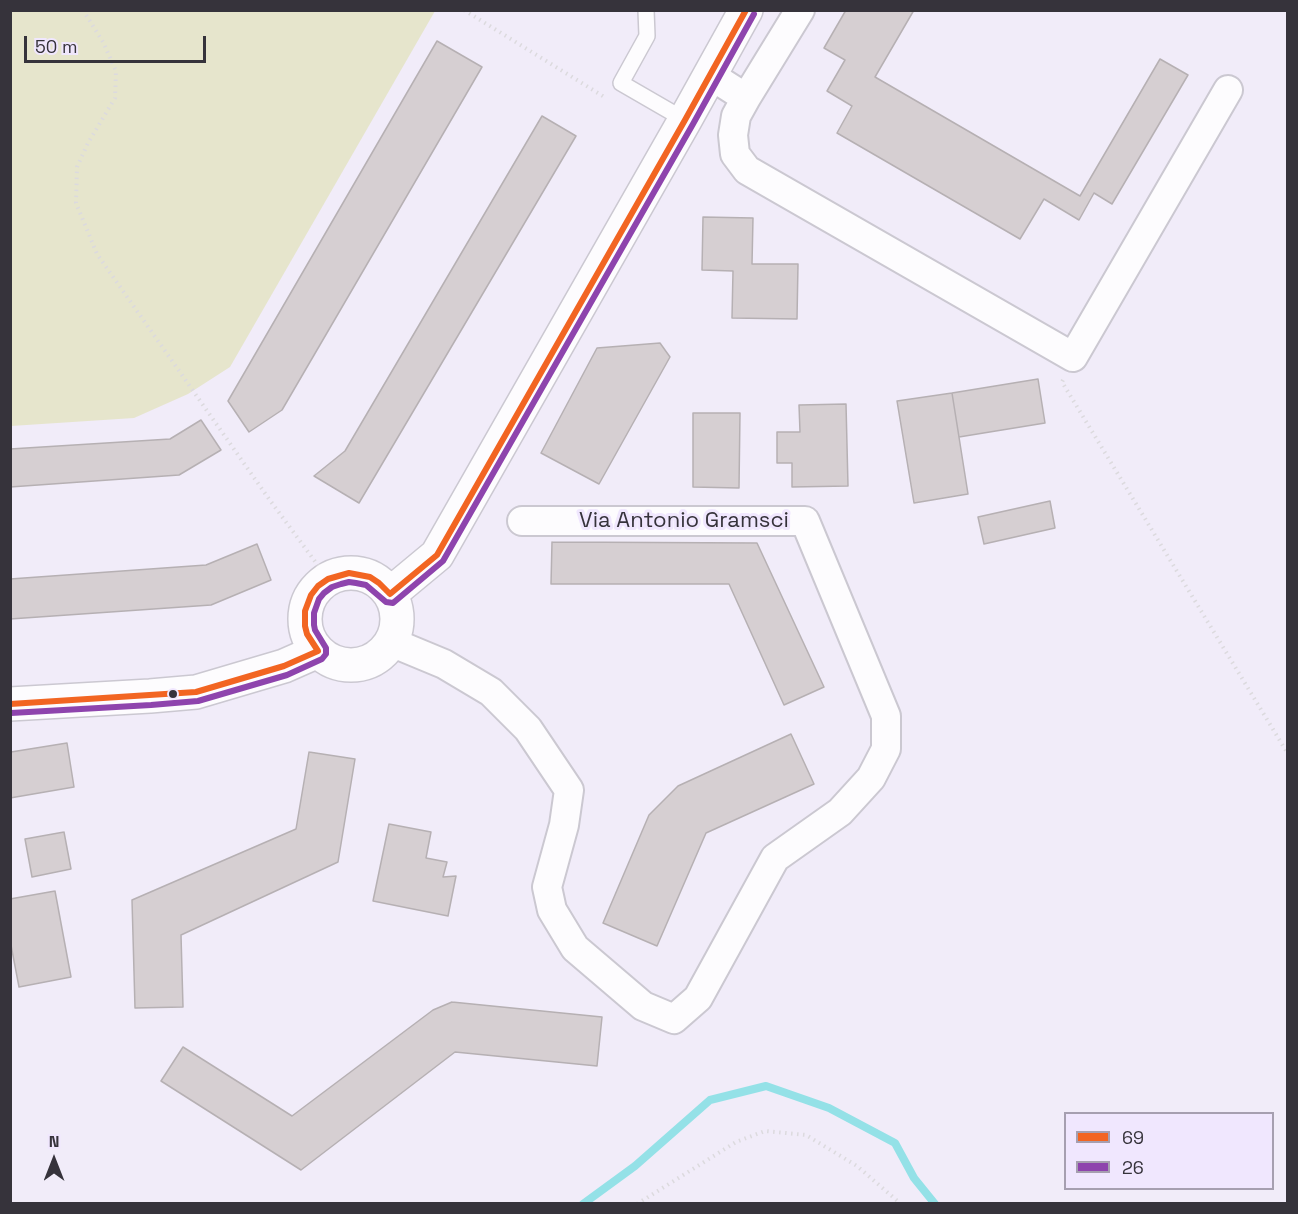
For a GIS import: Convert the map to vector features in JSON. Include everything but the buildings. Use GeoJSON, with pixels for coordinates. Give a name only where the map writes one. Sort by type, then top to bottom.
{"type":"FeatureCollection","features":[{"type":"Feature","properties":{"kind":"street"},"geometry":{"type":"LineString","coordinates":[[390,594],[436,555],[746,10]]}},
{"type":"Feature","properties":{"kind":"street"},"geometry":{"type":"LineString","coordinates":[[800,10],[735,116],[733,135],[735,154],[747,170],[1073,357],[1228,90]]}},
{"type":"Feature","properties":{"kind":"street"},"geometry":{"type":"LineString","coordinates":[[710,75],[746,98]]}},
{"type":"Feature","properties":{"kind":"street","name":"Via Antonio Gramsci"},"geometry":{"type":"LineString","coordinates":[[392,642],[444,664],[491,692],[528,729],[569,790],[564,825],[547,887],[552,910],[575,948],[643,1006],[674,1018],[698,998],[776,858],[840,812],[871,778],[886,749],[886,716],[805,521],[522,521]]}},
{"type":"Feature","properties":{"kind":"street"},"geometry":{"type":"LineString","coordinates":[[349,573],[358,574],[370,577],[390,594],[397,615],[396,631],[392,642],[375,659],[354,665],[342,665],[331,661],[318,651],[307,634],[305,611],[311,595],[328,579],[349,573]]}},
{"type":"Feature","properties":{"kind":"street"},"geometry":{"type":"LineString","coordinates":[[10,704],[196,692],[284,666],[318,651]]}},
{"type":"Feature","properties":{"kind":"lane"},"geometry":{"type":"LineString","coordinates":[[646,10],[647,36],[621,83],[685,120]]}},
{"type":"Feature","properties":{"kind":"path"},"geometry":{"type":"LineString","coordinates":[[83,10],[103,42],[116,71],[114,98],[77,167],[76,203],[97,254],[268,499],[328,579]]}},
{"type":"Feature","properties":{"kind":"path"},"geometry":{"type":"LineString","coordinates":[[464,10],[614,103]]}},
{"type":"Feature","properties":{"kind":"path"},"geometry":{"type":"LineString","coordinates":[[1073,357],[1062,382],[1287,754]]}},
{"type":"Feature","properties":{"kind":"path"},"geometry":{"type":"LineString","coordinates":[[637,1203],[736,1142],[765,1131],[806,1135],[857,1166],[901,1203]]}},
{"type":"Feature","properties":{"kind":"green space"},"geometry":{"type":"Polygon","coordinates":[[[11,10],[435,11],[230,367],[188,394],[134,418],[11,426],[11,10]]]}},
{"type":"Feature","properties":{"kind":"waterway"},"geometry":{"type":"LineString","coordinates":[[583,1204],[635,1166],[710,1100],[766,1086],[829,1108],[895,1143],[914,1178],[935,1204]]}},
{"type":"Feature","properties":{"kind":"transit line","name":"69"},"geometry":{"type":"LineString","coordinates":[[10,704],[196,692],[284,666],[318,651],[307,634],[305,626],[305,611],[311,595],[318,586],[328,579],[349,573],[370,577],[390,594],[437,555],[746,10]]}},
{"type":"Feature","properties":{"kind":"transit line","name":"26"},"geometry":{"type":"LineString","coordinates":[[11,713],[198,701],[287,675],[322,659],[326,654],[326,648],[315,630],[314,613],[319,599],[332,587],[349,582],[366,585],[386,602],[393,603],[443,561],[754,14]]}}]}
